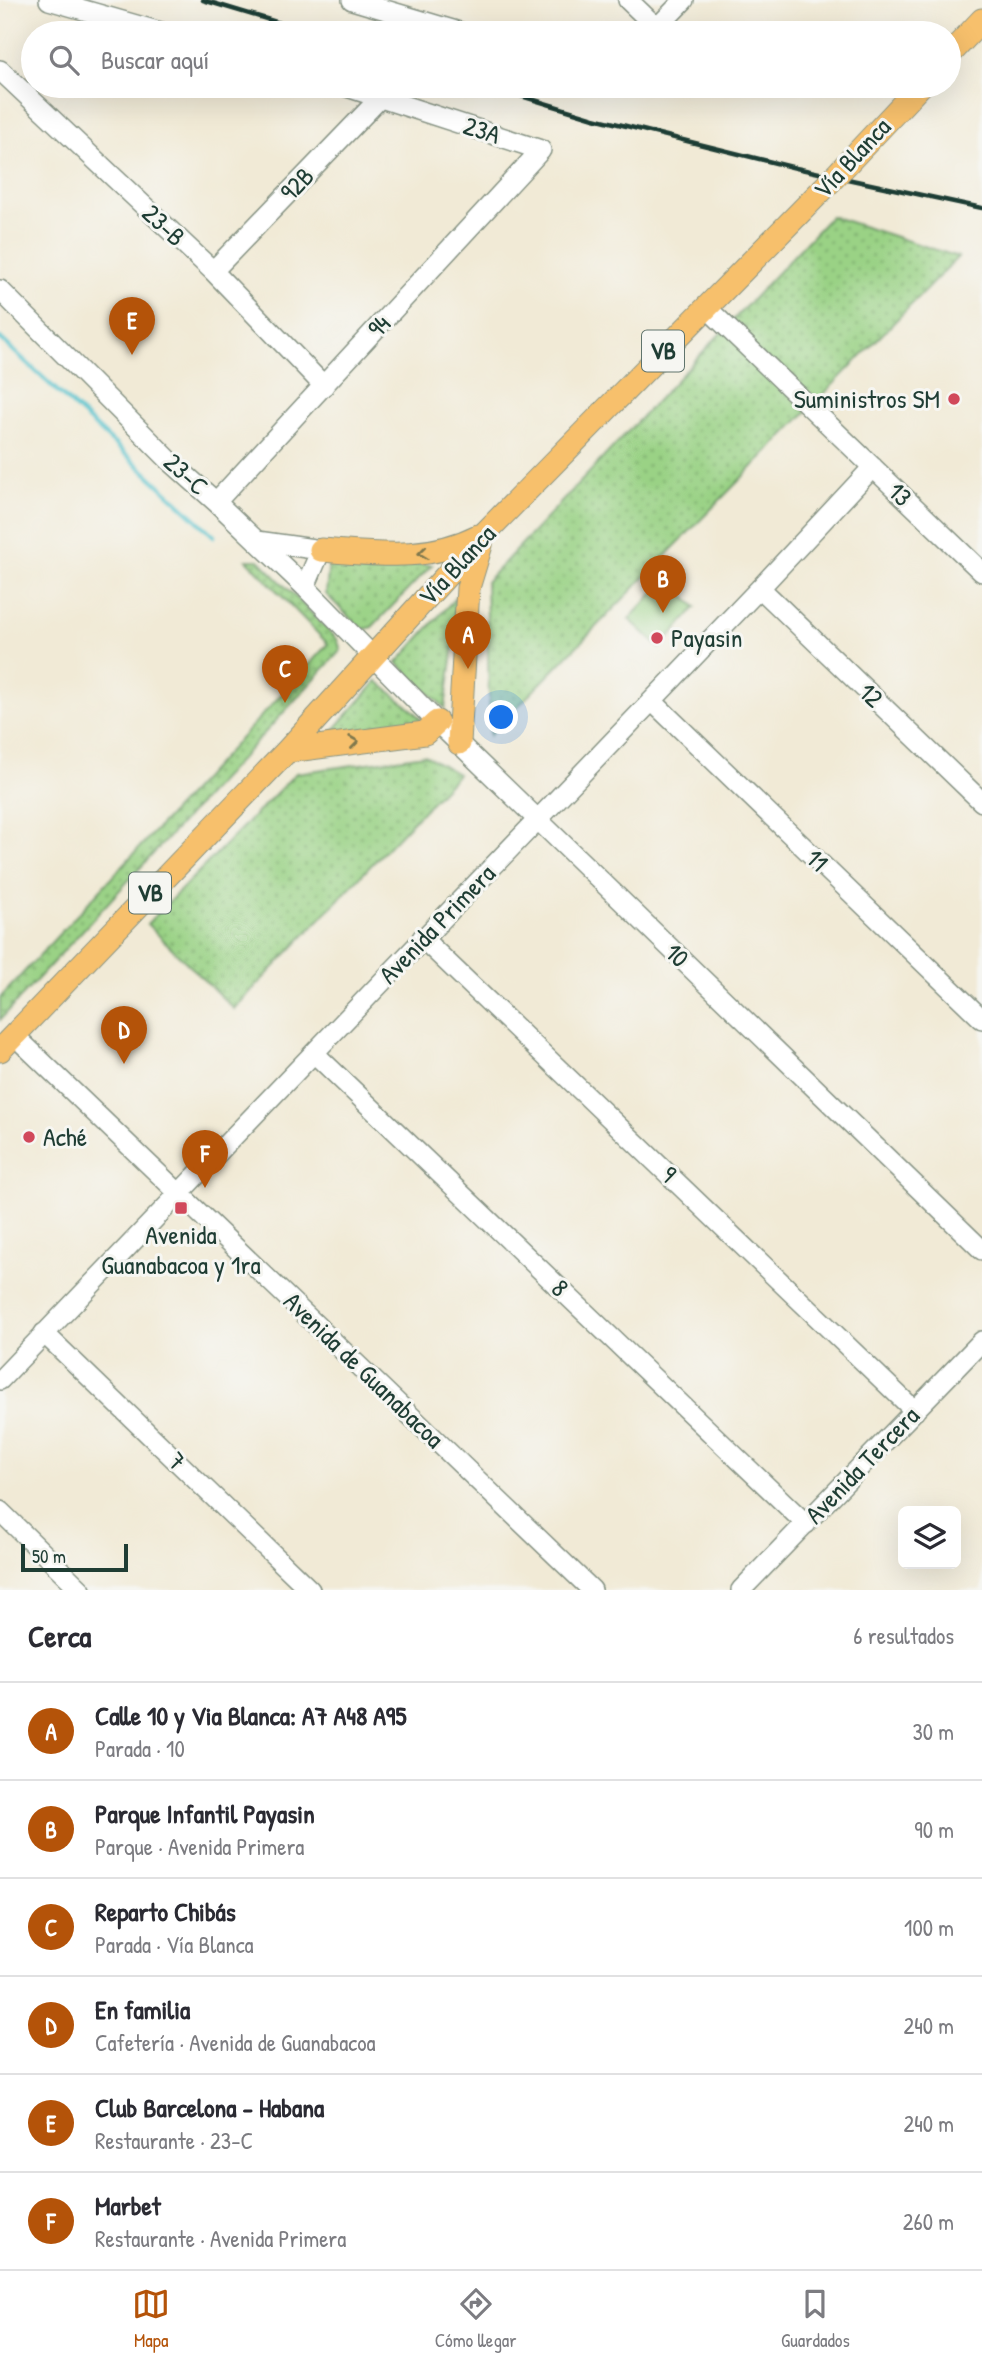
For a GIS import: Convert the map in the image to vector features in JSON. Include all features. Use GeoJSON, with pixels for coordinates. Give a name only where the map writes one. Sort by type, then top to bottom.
{"type":"FeatureCollection","features":[{"type":"Feature","properties":{"kind":"main road"},"geometry":{"type":"LineString","coordinates":[[961,42],[982,20]]}},
{"type":"Feature","properties":{"kind":"main road","name":"Vía Blanca"},"geometry":{"type":"LineString","coordinates":[[7,1042],[287,751],[487,531],[909,98]]}},
{"type":"Feature","properties":{"kind":"main road"},"geometry":{"type":"LineString","coordinates":[[321,550],[417,555],[444,550],[487,531]]}},
{"type":"Feature","properties":{"kind":"main road"},"geometry":{"type":"LineString","coordinates":[[459,743],[468,588],[477,553],[487,531]]}},
{"type":"Feature","properties":{"kind":"main road"},"geometry":{"type":"LineString","coordinates":[[287,751],[425,733],[437,722]]}},
{"type":"Feature","properties":{"kind":"street"},"geometry":{"type":"LineString","coordinates":[[49,0],[122,21]]}},
{"type":"Feature","properties":{"kind":"street"},"geometry":{"type":"LineString","coordinates":[[352,0],[423,21]]}},
{"type":"Feature","properties":{"kind":"street"},"geometry":{"type":"LineString","coordinates":[[387,0],[403,15]]}},
{"type":"Feature","properties":{"kind":"street"},"geometry":{"type":"LineString","coordinates":[[628,0],[646,21]]}},
{"type":"Feature","properties":{"kind":"street"},"geometry":{"type":"LineString","coordinates":[[664,21],[684,0]]}},
{"type":"Feature","properties":{"kind":"street","name":"23-B"},"geometry":{"type":"LineString","coordinates":[[0,70],[21,90]]}},
{"type":"Feature","properties":{"kind":"street","name":"23-B"},"geometry":{"type":"LineString","coordinates":[[30,98],[213,271],[324,386]]}},
{"type":"Feature","properties":{"kind":"street","name":"92B"},"geometry":{"type":"LineString","coordinates":[[213,271],[380,98]]}},
{"type":"Feature","properties":{"kind":"street","name":"23A"},"geometry":{"type":"LineString","coordinates":[[384,98],[541,150]]}},
{"type":"Feature","properties":{"kind":"street","name":"94"},"geometry":{"type":"LineString","coordinates":[[216,502],[541,150]]}},
{"type":"Feature","properties":{"kind":"street","name":"23-C"},"geometry":{"type":"LineString","coordinates":[[0,290],[170,461],[305,587],[373,657]]}},
{"type":"Feature","properties":{"kind":"street","name":"13"},"geometry":{"type":"LineString","coordinates":[[706,307],[982,572]]}},
{"type":"Feature","properties":{"kind":"street","name":"Avenida Primera"},"geometry":{"type":"LineString","coordinates":[[0,1380],[873,467]]}},
{"type":"Feature","properties":{"kind":"street"},"geometry":{"type":"LineString","coordinates":[[256,541],[321,550],[305,587]]}},
{"type":"Feature","properties":{"kind":"street","name":"12"},"geometry":{"type":"LineString","coordinates":[[760,588],[982,802]]}},
{"type":"Feature","properties":{"kind":"street","name":"10"},"geometry":{"type":"LineString","coordinates":[[373,657],[982,1250]]}},
{"type":"Feature","properties":{"kind":"street","name":"11"},"geometry":{"type":"LineString","coordinates":[[652,701],[982,1018]]}},
{"type":"Feature","properties":{"kind":"street","name":"9"},"geometry":{"type":"LineString","coordinates":[[422,937],[915,1411]]}},
{"type":"Feature","properties":{"kind":"street","name":"Avenida de Guanabacoa"},"geometry":{"type":"LineString","coordinates":[[7,1042],[179,1192],[592,1590]]}},
{"type":"Feature","properties":{"kind":"street","name":"8"},"geometry":{"type":"LineString","coordinates":[[314,1053],[806,1524]]}},
{"type":"Feature","properties":{"kind":"street","name":"7"},"geometry":{"type":"LineString","coordinates":[[44,1333],[310,1590]]}},
{"type":"Feature","properties":{"kind":"street","name":"Avenida Tercera"},"geometry":{"type":"LineString","coordinates":[[741,1590],[982,1341]]}},
{"type":"Feature","properties":{"kind":"street"},"geometry":{"type":"LineString","coordinates":[[0,1511],[81,1590]]}},
{"type":"Feature","properties":{"kind":"green space"},"geometry":{"type":"Polygon","coordinates":[[[831,216],[958,257],[490,735],[486,582],[831,216]]]}},
{"type":"Feature","properties":{"kind":"green space"},"geometry":{"type":"Polygon","coordinates":[[[247,560],[259,560],[337,639],[341,650],[0,1020],[0,998],[328,644],[247,560]]]}},
{"type":"Feature","properties":{"kind":"green space"},"geometry":{"type":"Polygon","coordinates":[[[329,561],[432,565],[372,627],[362,630],[326,594],[329,561]]]}},
{"type":"Feature","properties":{"kind":"green space"},"geometry":{"type":"Polygon","coordinates":[[[667,579],[696,607],[660,648],[629,619],[667,579]]]}},
{"type":"Feature","properties":{"kind":"green space"},"geometry":{"type":"Polygon","coordinates":[[[455,598],[454,646],[445,708],[397,663],[455,598]]]}},
{"type":"Feature","properties":{"kind":"green space"},"geometry":{"type":"Polygon","coordinates":[[[377,681],[415,712],[422,721],[421,726],[325,740],[377,681]]]}},
{"type":"Feature","properties":{"kind":"green space"},"geometry":{"type":"Polygon","coordinates":[[[425,755],[458,774],[234,1009],[147,924],[296,773],[425,755]]]}},
{"type":"Feature","properties":{"kind":"waterway"},"geometry":{"type":"LineString","coordinates":[[0,338],[214,536]]}},
{"type":"Feature","properties":{"kind":"railway"},"geometry":{"type":"LineString","coordinates":[[203,0],[273,21]]}},
{"type":"Feature","properties":{"kind":"railway"},"geometry":{"type":"LineString","coordinates":[[528,98],[594,118],[796,168],[982,208]]}},
{"type":"Feature","properties":{"kind":"place","name":"Club Barcelona - Habana"},"geometry":{"type":"Point","coordinates":[132,355]}},
{"type":"Feature","properties":{"kind":"place","name":"Suministros SM"},"geometry":{"type":"Point","coordinates":[954,399]}},
{"type":"Feature","properties":{"kind":"place","name":"Parque Infantil Payasin"},"geometry":{"type":"Point","coordinates":[663,613]}},
{"type":"Feature","properties":{"kind":"place","name":"Payasin"},"geometry":{"type":"Point","coordinates":[657,638]}},
{"type":"Feature","properties":{"kind":"place","name":"Calle 10 y Via Blanca: A7 A48 A95"},"geometry":{"type":"Point","coordinates":[468,669]}},
{"type":"Feature","properties":{"kind":"place","name":"Reparto Chibás"},"geometry":{"type":"Point","coordinates":[285,703]}},
{"type":"Feature","properties":{"kind":"place","name":"En familia"},"geometry":{"type":"Point","coordinates":[124,1064]}},
{"type":"Feature","properties":{"kind":"place","name":"Aché"},"geometry":{"type":"Point","coordinates":[29,1137]}},
{"type":"Feature","properties":{"kind":"place","name":"Marbet"},"geometry":{"type":"Point","coordinates":[205,1188]}},
{"type":"Feature","properties":{"kind":"place","name":"Avenida Guanabacoa y 1ra"},"geometry":{"type":"Point","coordinates":[181,1208]}}]}
